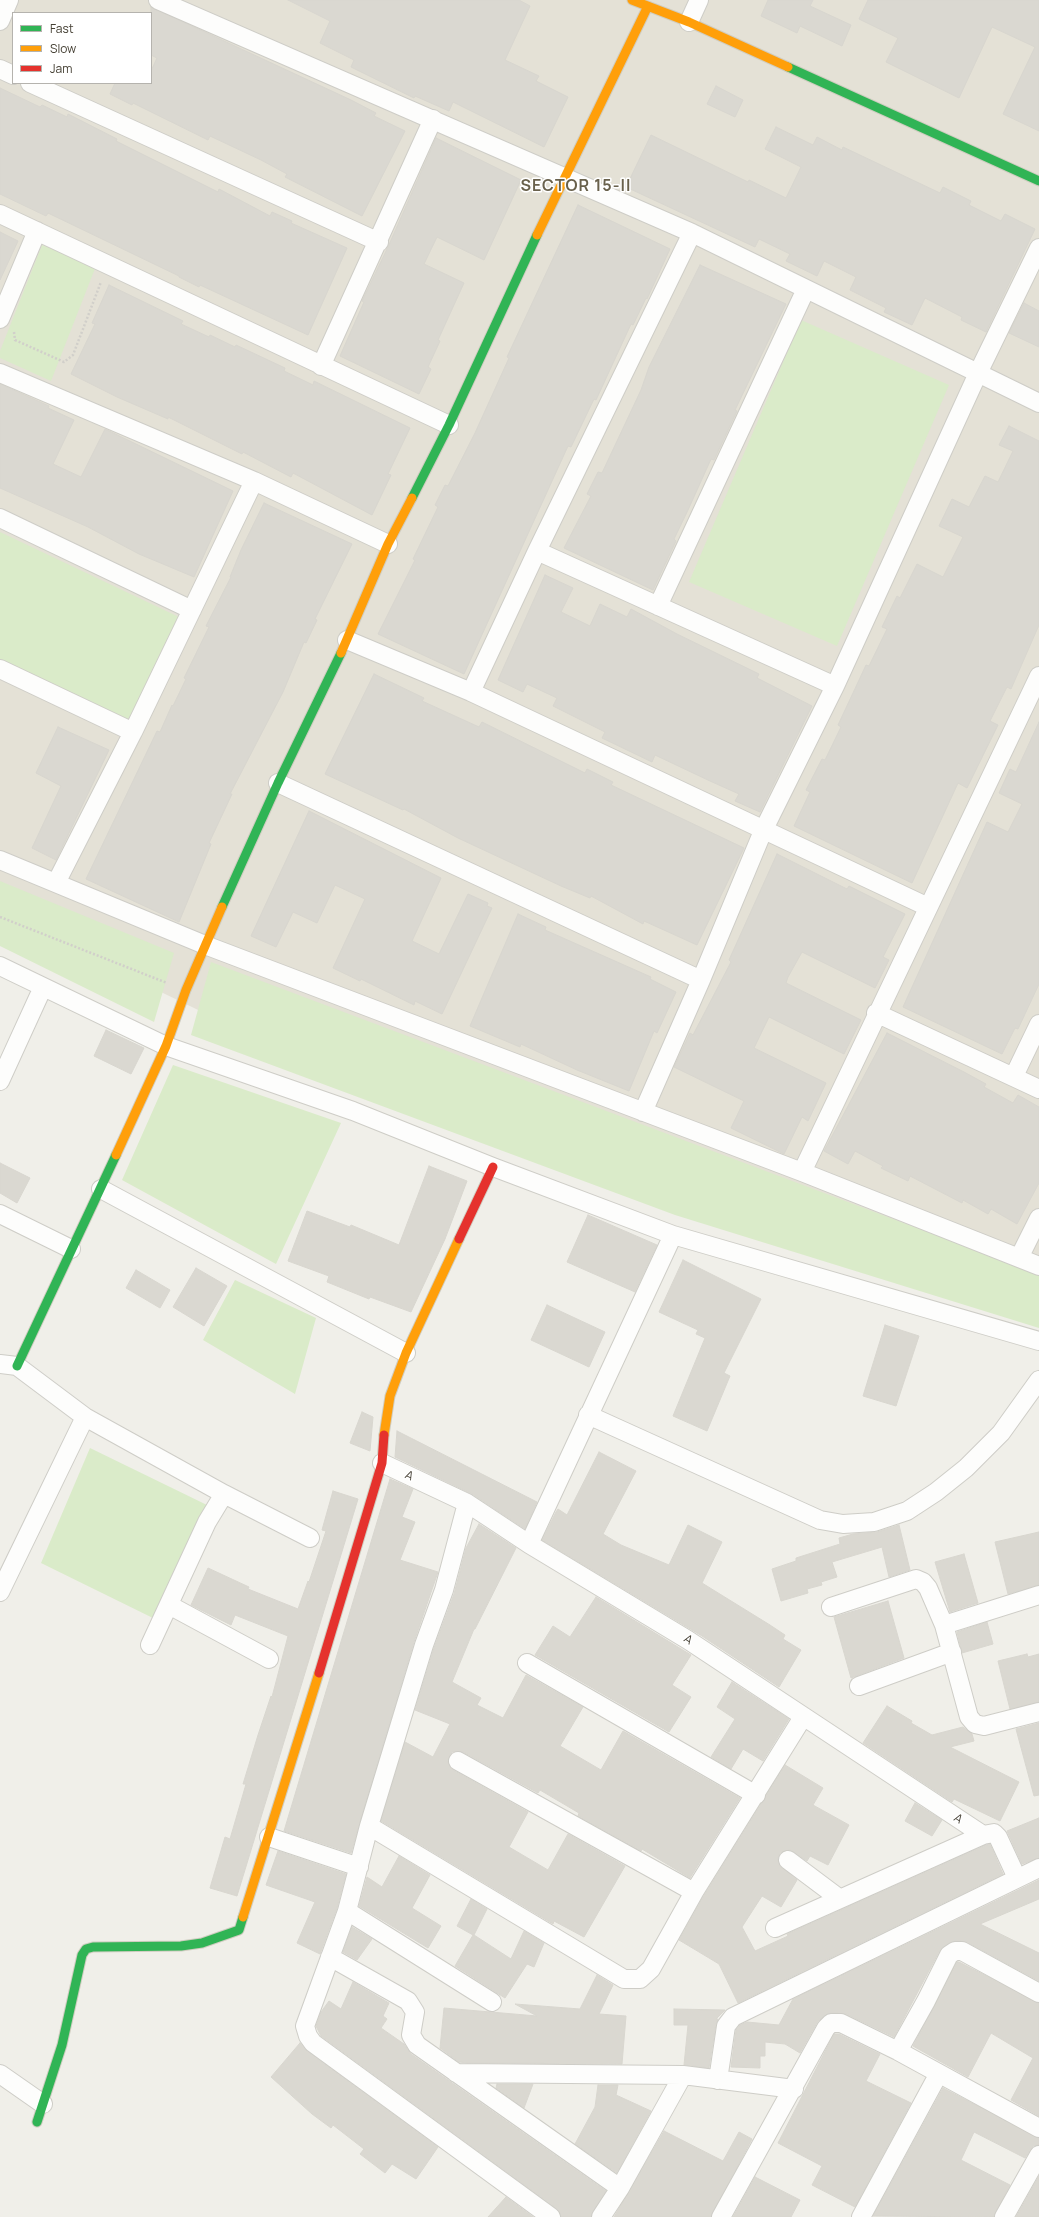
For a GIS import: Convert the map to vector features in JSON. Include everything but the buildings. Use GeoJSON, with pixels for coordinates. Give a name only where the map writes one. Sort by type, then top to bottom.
{"type":"FeatureCollection","features":[{"type":"Feature","properties":{"kind":"street"},"geometry":{"type":"LineString","coordinates":[[0,21],[9,0]]}},
{"type":"Feature","properties":{"kind":"street"},"geometry":{"type":"LineString","coordinates":[[158,0],[692,233],[1039,403]]}},
{"type":"Feature","properties":{"kind":"street"},"geometry":{"type":"LineString","coordinates":[[632,0],[689,22],[1039,181]]}},
{"type":"Feature","properties":{"kind":"street"},"geometry":{"type":"LineString","coordinates":[[689,22],[698,0]]}},
{"type":"Feature","properties":{"kind":"street"},"geometry":{"type":"LineString","coordinates":[[310,1538],[224,1494],[85,1417],[8,1365],[101,1190],[166,1046],[186,990],[205,945],[278,783],[347,640],[388,544],[449,425],[564,176],[648,6]]}},
{"type":"Feature","properties":{"kind":"street"},"geometry":{"type":"LineString","coordinates":[[0,69],[12,75]]}},
{"type":"Feature","properties":{"kind":"street"},"geometry":{"type":"LineString","coordinates":[[32,84],[379,242]]}},
{"type":"Feature","properties":{"kind":"street"},"geometry":{"type":"LineString","coordinates":[[321,366],[379,242],[433,119]]}},
{"type":"Feature","properties":{"kind":"street"},"geometry":{"type":"LineString","coordinates":[[0,214],[109,263],[321,366],[449,425]]}},
{"type":"Feature","properties":{"kind":"street"},"geometry":{"type":"LineString","coordinates":[[6,323],[37,231]]}},
{"type":"Feature","properties":{"kind":"street"},"geometry":{"type":"LineString","coordinates":[[471,692],[537,551],[692,233]]}},
{"type":"Feature","properties":{"kind":"street"},"geometry":{"type":"LineString","coordinates":[[643,1112],[701,980],[763,831],[835,686],[978,372],[1039,248]]}},
{"type":"Feature","properties":{"kind":"street"},"geometry":{"type":"LineString","coordinates":[[658,606],[806,290]]}},
{"type":"Feature","properties":{"kind":"street"},"geometry":{"type":"LineString","coordinates":[[0,373],[254,481],[388,544]]}},
{"type":"Feature","properties":{"kind":"street"},"geometry":{"type":"LineString","coordinates":[[56,883],[133,732],[254,481]]}},
{"type":"Feature","properties":{"kind":"street"},"geometry":{"type":"LineString","coordinates":[[0,518],[192,610]]}},
{"type":"Feature","properties":{"kind":"street"},"geometry":{"type":"LineString","coordinates":[[537,551],[835,686]]}},
{"type":"Feature","properties":{"kind":"street"},"geometry":{"type":"LineString","coordinates":[[347,640],[471,692],[763,831],[928,907]]}},
{"type":"Feature","properties":{"kind":"street"},"geometry":{"type":"LineString","coordinates":[[0,669],[133,732]]}},
{"type":"Feature","properties":{"kind":"street"},"geometry":{"type":"LineString","coordinates":[[802,1172],[876,1013],[1039,676]]}},
{"type":"Feature","properties":{"kind":"street"},"geometry":{"type":"LineString","coordinates":[[278,783],[701,980]]}},
{"type":"Feature","properties":{"kind":"street"},"geometry":{"type":"LineString","coordinates":[[0,860],[205,945],[802,1172],[1039,1266]]}},
{"type":"Feature","properties":{"kind":"street"},"geometry":{"type":"LineString","coordinates":[[0,966],[166,1046],[352,1111],[492,1167],[673,1235],[1039,1341]]}},
{"type":"Feature","properties":{"kind":"street"},"geometry":{"type":"LineString","coordinates":[[0,1081],[43,987]]}},
{"type":"Feature","properties":{"kind":"street"},"geometry":{"type":"LineString","coordinates":[[876,1013],[1014,1076],[1039,1089]]}},
{"type":"Feature","properties":{"kind":"street"},"geometry":{"type":"LineString","coordinates":[[1014,1076],[1039,1024]]}},
{"type":"Feature","properties":{"kind":"street"},"geometry":{"type":"LineString","coordinates":[[37,2122],[62,2045],[82,1955],[86,1949],[93,1947],[181,1946],[202,1943],[238,1930],[269,1837],[382,1463],[385,1418],[390,1396],[406,1353],[492,1167]]}},
{"type":"Feature","properties":{"kind":"street"},"geometry":{"type":"LineString","coordinates":[[101,1190],[406,1353]]}},
{"type":"Feature","properties":{"kind":"street"},"geometry":{"type":"LineString","coordinates":[[0,1214],[71,1249]]}},
{"type":"Feature","properties":{"kind":"street"},"geometry":{"type":"LineString","coordinates":[[1019,1258],[1039,1218]]}},
{"type":"Feature","properties":{"kind":"street"},"geometry":{"type":"LineString","coordinates":[[529,1544],[673,1235]]}},
{"type":"Feature","properties":{"kind":"street"},"geometry":{"type":"LineString","coordinates":[[588,1415],[820,1520],[843,1524],[874,1522],[907,1511],[936,1492],[966,1468],[1001,1432],[1039,1380]]}},
{"type":"Feature","properties":{"kind":"street"},"geometry":{"type":"LineString","coordinates":[[0,1592],[85,1417]]}},
{"type":"Feature","properties":{"kind":"street","name":"A"},"geometry":{"type":"LineString","coordinates":[[382,1463],[466,1503],[529,1544],[688,1640],[983,1835],[994,1833],[997,1835],[1017,1878]]}},
{"type":"Feature","properties":{"kind":"street"},"geometry":{"type":"LineString","coordinates":[[150,1645],[207,1522],[224,1494]]}},
{"type":"Feature","properties":{"kind":"street"},"geometry":{"type":"LineString","coordinates":[[466,1503],[444,1590],[424,1645],[370,1826],[347,1911],[305,2026],[308,2036],[313,2043],[551,2217]]}},
{"type":"Feature","properties":{"kind":"street"},"geometry":{"type":"LineString","coordinates":[[831,1607],[916,1579],[923,1582],[928,1588],[944,1625],[969,1718],[975,1724],[984,1726],[1039,1712]]}},
{"type":"Feature","properties":{"kind":"street"},"geometry":{"type":"LineString","coordinates":[[944,1625],[1039,1595]]}},
{"type":"Feature","properties":{"kind":"street"},"geometry":{"type":"LineString","coordinates":[[169,1605],[269,1659]]}},
{"type":"Feature","properties":{"kind":"street"},"geometry":{"type":"LineString","coordinates":[[859,1686],[952,1652]]}},
{"type":"Feature","properties":{"kind":"street"},"geometry":{"type":"LineString","coordinates":[[528,1663],[756,1795]]}},
{"type":"Feature","properties":{"kind":"street"},"geometry":{"type":"LineString","coordinates":[[370,1826],[624,1979],[640,1979],[651,1969],[694,1892],[756,1795],[803,1717]]}},
{"type":"Feature","properties":{"kind":"street"},"geometry":{"type":"LineString","coordinates":[[458,1761],[694,1892]]}},
{"type":"Feature","properties":{"kind":"street"},"geometry":{"type":"LineString","coordinates":[[775,1928],[983,1835]]}},
{"type":"Feature","properties":{"kind":"street"},"geometry":{"type":"LineString","coordinates":[[269,1837],[359,1867]]}},
{"type":"Feature","properties":{"kind":"street"},"geometry":{"type":"LineString","coordinates":[[788,1860],[840,1898]]}},
{"type":"Feature","properties":{"kind":"street"},"geometry":{"type":"LineString","coordinates":[[718,2080],[726,2026],[733,2017],[1039,1868]]}},
{"type":"Feature","properties":{"kind":"street"},"geometry":{"type":"LineString","coordinates":[[347,1911],[492,2002]]}},
{"type":"Feature","properties":{"kind":"street"},"geometry":{"type":"LineString","coordinates":[[898,2051],[926,2002],[949,1955],[955,1951],[962,1951],[1039,1992]]}},
{"type":"Feature","properties":{"kind":"street"},"geometry":{"type":"LineString","coordinates":[[330,1957],[408,2002],[415,2012],[412,2035],[417,2045],[620,2188]]}},
{"type":"Feature","properties":{"kind":"street"},"geometry":{"type":"LineString","coordinates":[[721,2217],[794,2089],[826,2028],[831,2023],[841,2023],[898,2051],[938,2075],[1039,2128]]}},
{"type":"Feature","properties":{"kind":"street"},"geometry":{"type":"LineString","coordinates":[[456,2073],[682,2075],[794,2089]]}},
{"type":"Feature","properties":{"kind":"street"},"geometry":{"type":"LineString","coordinates":[[0,2074],[43,2104]]}},
{"type":"Feature","properties":{"kind":"street"},"geometry":{"type":"LineString","coordinates":[[601,2217],[620,2188],[682,2075]]}},
{"type":"Feature","properties":{"kind":"street"},"geometry":{"type":"LineString","coordinates":[[862,2217],[938,2075]]}},
{"type":"Feature","properties":{"kind":"street"},"geometry":{"type":"LineString","coordinates":[[1004,2217],[1039,2156]]}},
{"type":"Feature","properties":{"kind":"path"},"geometry":{"type":"LineString","coordinates":[[6,323],[15,340],[64,362],[73,354],[109,263]]}},
{"type":"Feature","properties":{"kind":"path"},"geometry":{"type":"LineString","coordinates":[[0,917],[186,990]]}},
{"type":"Feature","properties":{"kind":"shaded area"},"geometry":{"type":"Polygon","coordinates":[[[0,0],[1039,0],[1039,1314],[227,1024],[0,914],[0,0]]]}},
{"type":"Feature","properties":{"kind":"green space"},"geometry":{"type":"Polygon","coordinates":[[[42,245],[96,266],[51,381],[0,358],[0,351],[42,245]]]}},
{"type":"Feature","properties":{"kind":"green space"},"geometry":{"type":"Polygon","coordinates":[[[801,320],[949,385],[837,646],[689,582],[801,320]]]}},
{"type":"Feature","properties":{"kind":"green space"},"geometry":{"type":"Polygon","coordinates":[[[0,532],[181,618],[128,720],[0,660],[0,532]]]}},
{"type":"Feature","properties":{"kind":"green space"},"geometry":{"type":"Polygon","coordinates":[[[0,881],[174,953],[154,1022],[0,946],[0,881]]]}},
{"type":"Feature","properties":{"kind":"green space"},"geometry":{"type":"Polygon","coordinates":[[[211,962],[1039,1274],[1039,1328],[675,1215],[191,1035],[211,962]]]}},
{"type":"Feature","properties":{"kind":"green space"},"geometry":{"type":"Polygon","coordinates":[[[173,1065],[341,1123],[276,1264],[122,1180],[173,1065]]]}},
{"type":"Feature","properties":{"kind":"green space"},"geometry":{"type":"Polygon","coordinates":[[[235,1280],[316,1318],[295,1394],[203,1340],[235,1280]]]}},
{"type":"Feature","properties":{"kind":"green space"},"geometry":{"type":"Polygon","coordinates":[[[90,1448],[207,1505],[159,1621],[41,1563],[90,1448]]]}},
{"type":"Feature","properties":{"kind":"traffic: fast"},"geometry":{"type":"LineString","coordinates":[[788,67],[1039,181]]}},
{"type":"Feature","properties":{"kind":"traffic: fast"},"geometry":{"type":"LineString","coordinates":[[412,498],[449,425],[537,235]]}},
{"type":"Feature","properties":{"kind":"traffic: fast"},"geometry":{"type":"LineString","coordinates":[[222,907],[278,783],[341,653]]}},
{"type":"Feature","properties":{"kind":"traffic: fast"},"geometry":{"type":"LineString","coordinates":[[17,1366],[116,1155]]}},
{"type":"Feature","properties":{"kind":"traffic: fast"},"geometry":{"type":"LineString","coordinates":[[37,2122],[62,2045],[82,1955],[86,1949],[93,1947],[181,1946],[202,1943],[239,1930],[243,1917]]}},
{"type":"Feature","properties":{"kind":"traffic: slow"},"geometry":{"type":"LineString","coordinates":[[632,0],[689,22],[788,67]]}},
{"type":"Feature","properties":{"kind":"traffic: slow"},"geometry":{"type":"LineString","coordinates":[[537,235],[648,6]]}},
{"type":"Feature","properties":{"kind":"traffic: slow"},"geometry":{"type":"LineString","coordinates":[[341,653],[388,544],[412,498]]}},
{"type":"Feature","properties":{"kind":"traffic: slow"},"geometry":{"type":"LineString","coordinates":[[116,1155],[166,1046],[186,990],[222,907]]}},
{"type":"Feature","properties":{"kind":"traffic: slow"},"geometry":{"type":"LineString","coordinates":[[384,1435],[390,1396],[406,1353],[459,1239]]}},
{"type":"Feature","properties":{"kind":"traffic: slow"},"geometry":{"type":"LineString","coordinates":[[243,1917],[319,1673]]}},
{"type":"Feature","properties":{"kind":"traffic: jam"},"geometry":{"type":"LineString","coordinates":[[459,1239],[493,1167]]}},
{"type":"Feature","properties":{"kind":"traffic: jam"},"geometry":{"type":"LineString","coordinates":[[319,1673],[382,1463],[384,1435]]}},
{"type":"Feature","properties":{"kind":"district","name":"SECTOR 15-II"},"geometry":{"type":"Point","coordinates":[576,187]}}]}
